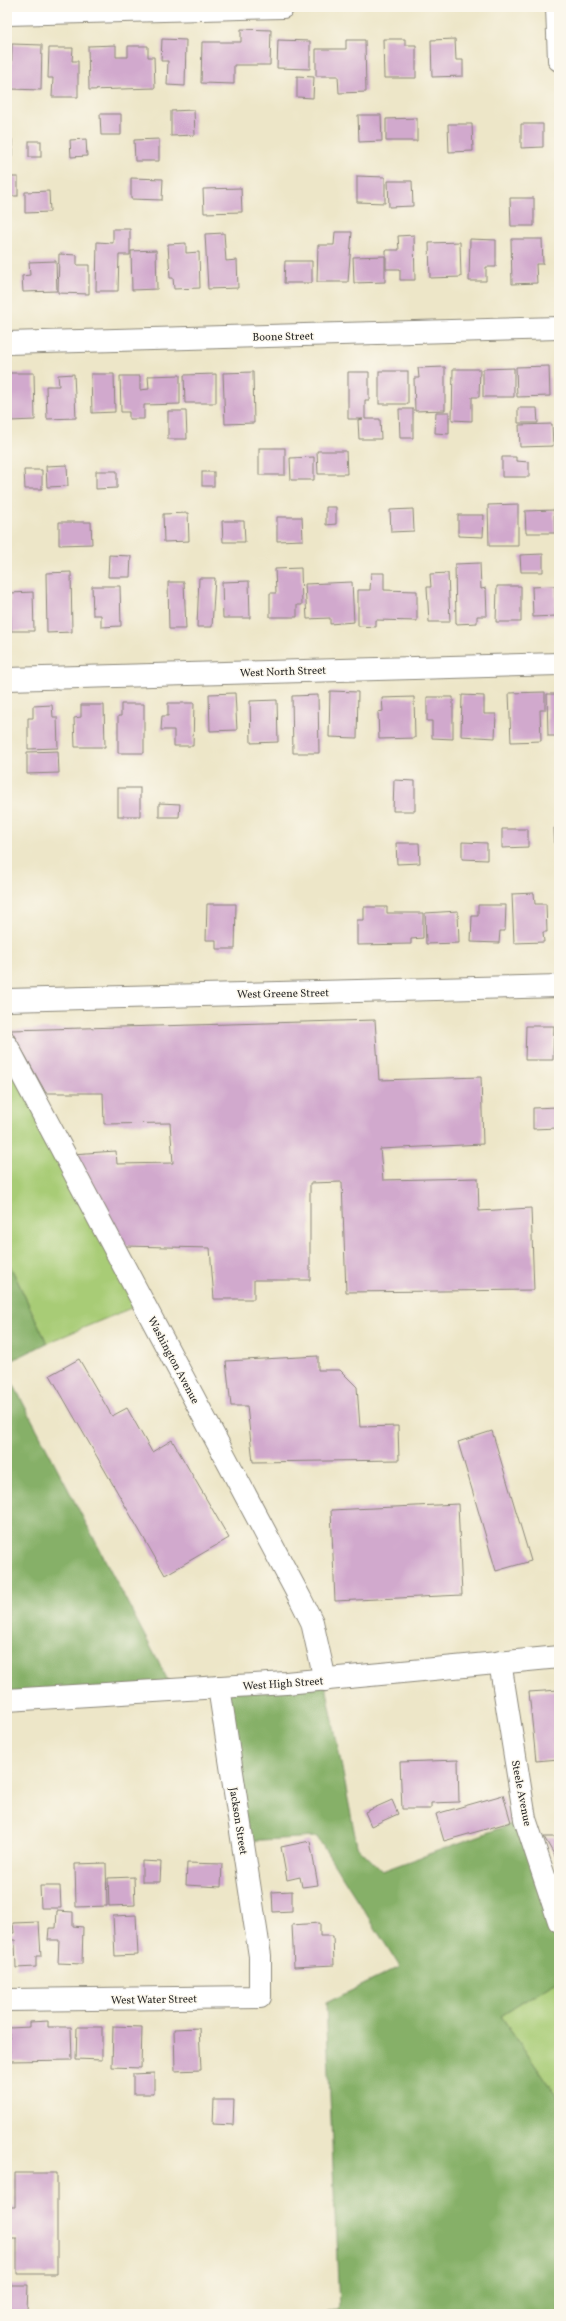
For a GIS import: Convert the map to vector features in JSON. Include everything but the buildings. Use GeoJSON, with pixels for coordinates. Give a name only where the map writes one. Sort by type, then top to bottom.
{"type":"FeatureCollection","features":[{"type":"Feature","properties":{"kind":"street"},"geometry":{"type":"LineString","coordinates":[[7,14],[89,9],[283,7]]}},
{"type":"Feature","properties":{"kind":"street"},"geometry":{"type":"LineString","coordinates":[[557,7],[559,60]]}},
{"type":"Feature","properties":{"kind":"street","name":"Boone Street"},"geometry":{"type":"LineString","coordinates":[[7,343],[559,328]]}},
{"type":"Feature","properties":{"kind":"street","name":"West North Street"},"geometry":{"type":"LineString","coordinates":[[7,679],[559,664]]}},
{"type":"Feature","properties":{"kind":"street","name":"West Greene Street"},"geometry":{"type":"LineString","coordinates":[[7,1000],[559,986]]}},
{"type":"Feature","properties":{"kind":"street","name":"Washington Avenue"},"geometry":{"type":"LineString","coordinates":[[7,1046],[300,1598],[312,1622],[325,1680]]}},
{"type":"Feature","properties":{"kind":"street","name":"West High Street"},"geometry":{"type":"LineString","coordinates":[[7,1700],[325,1680],[559,1657]]}},
{"type":"Feature","properties":{"kind":"street","name":"Steele Avenue"},"geometry":{"type":"LineString","coordinates":[[500,1662],[525,1818],[559,1922]]}},
{"type":"Feature","properties":{"kind":"street","name":"Jackson Street"},"geometry":{"type":"LineString","coordinates":[[219,1687],[260,1956]]}},
{"type":"Feature","properties":{"kind":"street","name":"West Water Street"},"geometry":{"type":"LineString","coordinates":[[7,2000],[260,1997],[260,1956]]}},
{"type":"Feature","properties":{"kind":"green space"},"geometry":{"type":"Polygon","coordinates":[[[7,1046],[143,1303],[47,1343],[7,1259],[7,1046]]]}},
{"type":"Feature","properties":{"kind":"green space"},"geometry":{"type":"Polygon","coordinates":[[[7,1259],[47,1343],[7,1363],[7,1259]]]}},
{"type":"Feature","properties":{"kind":"green space"},"geometry":{"type":"Polygon","coordinates":[[[7,1372],[173,1690],[7,1700],[7,1372]]]}},
{"type":"Feature","properties":{"kind":"green space"},"geometry":{"type":"Polygon","coordinates":[[[325,1680],[357,1846],[382,1871],[525,1819],[559,1921],[559,1979],[501,2016],[559,2100],[559,2314],[323,2314],[339,2308],[326,2003],[400,1967],[317,1837],[242,1841],[219,1687],[325,1680]]]}},
{"type":"Feature","properties":{"kind":"green space"},"geometry":{"type":"Polygon","coordinates":[[[559,1979],[559,2100],[501,2016],[559,1979]]]}}]}
